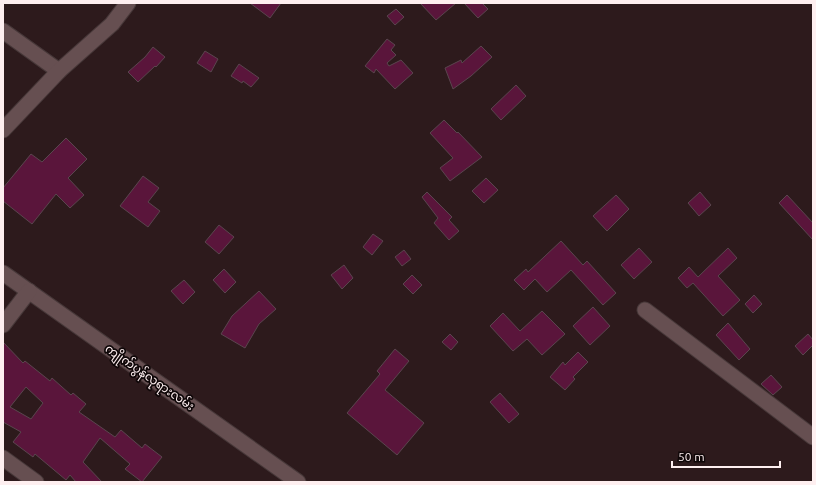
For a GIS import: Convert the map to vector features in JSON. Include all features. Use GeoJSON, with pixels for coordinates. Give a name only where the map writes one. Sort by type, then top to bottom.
{"type":"FeatureCollection","features":[{"type":"Feature","properties":{"kind":"street"},"geometry":{"type":"LineString","coordinates":[[3,130],[59,71],[112,24],[128,3]]}},
{"type":"Feature","properties":{"kind":"street"},"geometry":{"type":"LineString","coordinates":[[3,31],[59,71]]}},
{"type":"Feature","properties":{"kind":"street","name":"ကျိုက်ပွန်လုရားလမ်း"},"geometry":{"type":"LineString","coordinates":[[3,273],[298,482]]}},
{"type":"Feature","properties":{"kind":"street"},"geometry":{"type":"LineString","coordinates":[[3,325],[29,291]]}},
{"type":"Feature","properties":{"kind":"street"},"geometry":{"type":"LineString","coordinates":[[645,310],[813,437]]}},
{"type":"Feature","properties":{"kind":"street"},"geometry":{"type":"LineString","coordinates":[[3,458],[18,477],[36,482]]}},
{"type":"Feature","properties":{"kind":"building"},"geometry":{"type":"Polygon","coordinates":[[[250,3],[281,3],[270,18],[250,3]]]}},
{"type":"Feature","properties":{"kind":"building"},"geometry":{"type":"Polygon","coordinates":[[[420,3],[456,3],[436,20],[420,3]]]}},
{"type":"Feature","properties":{"kind":"building"},"geometry":{"type":"Polygon","coordinates":[[[464,3],[482,3],[488,9],[478,18],[464,3]]]}},
{"type":"Feature","properties":{"kind":"building"},"geometry":{"type":"Polygon","coordinates":[[[396,9],[404,17],[395,25],[387,16],[396,9]]]}},
{"type":"Feature","properties":{"kind":"building"},"geometry":{"type":"Polygon","coordinates":[[[387,39],[395,45],[391,50],[396,55],[387,63],[389,66],[401,60],[413,73],[395,89],[376,69],[374,73],[365,66],[387,39]]]}},
{"type":"Feature","properties":{"kind":"building"},"geometry":{"type":"Polygon","coordinates":[[[481,46],[492,57],[471,76],[453,89],[445,68],[461,60],[462,63],[481,46]]]}},
{"type":"Feature","properties":{"kind":"building"},"geometry":{"type":"Polygon","coordinates":[[[153,47],[165,57],[156,67],[155,66],[138,82],[128,72],[145,57],[153,47]]]}},
{"type":"Feature","properties":{"kind":"building"},"geometry":{"type":"Polygon","coordinates":[[[205,51],[218,59],[211,72],[197,63],[205,51]]]}},
{"type":"Feature","properties":{"kind":"building"},"geometry":{"type":"Polygon","coordinates":[[[239,64],[259,78],[251,87],[243,81],[242,83],[231,76],[239,64]]]}},
{"type":"Feature","properties":{"kind":"building"},"geometry":{"type":"Polygon","coordinates":[[[516,85],[526,96],[501,120],[491,109],[516,85]]]}},
{"type":"Feature","properties":{"kind":"building"},"geometry":{"type":"Polygon","coordinates":[[[444,120],[482,157],[450,181],[440,168],[453,158],[430,133],[444,120]]]}},
{"type":"Feature","properties":{"kind":"building"},"geometry":{"type":"Polygon","coordinates":[[[66,138],[87,159],[68,178],[84,195],[70,208],[56,194],[32,224],[3,201],[3,188],[31,154],[42,162],[66,138]]]}},
{"type":"Feature","properties":{"kind":"building"},"geometry":{"type":"Polygon","coordinates":[[[143,176],[159,188],[148,202],[160,211],[148,227],[120,206],[143,176]]]}},
{"type":"Feature","properties":{"kind":"building"},"geometry":{"type":"Polygon","coordinates":[[[486,178],[498,190],[484,203],[472,191],[486,178]]]}},
{"type":"Feature","properties":{"kind":"building"},"geometry":{"type":"Polygon","coordinates":[[[427,192],[452,217],[449,220],[459,231],[449,240],[434,223],[438,218],[422,197],[427,192]]]}},
{"type":"Feature","properties":{"kind":"building"},"geometry":{"type":"Polygon","coordinates":[[[700,192],[711,205],[699,216],[688,203],[700,192]]]}},
{"type":"Feature","properties":{"kind":"building"},"geometry":{"type":"Polygon","coordinates":[[[616,195],[629,209],[607,231],[593,216],[616,195]]]}},
{"type":"Feature","properties":{"kind":"building"},"geometry":{"type":"Polygon","coordinates":[[[787,195],[813,223],[813,240],[779,203],[787,195]]]}},
{"type":"Feature","properties":{"kind":"building"},"geometry":{"type":"Polygon","coordinates":[[[219,225],[234,237],[219,254],[205,242],[219,225]]]}},
{"type":"Feature","properties":{"kind":"building"},"geometry":{"type":"Polygon","coordinates":[[[373,234],[383,241],[372,255],[363,247],[373,234]]]}},
{"type":"Feature","properties":{"kind":"building"},"geometry":{"type":"Polygon","coordinates":[[[561,241],[583,265],[587,261],[616,293],[603,305],[571,270],[547,292],[535,279],[524,290],[514,280],[526,269],[528,272],[561,241]]]}},
{"type":"Feature","properties":{"kind":"building"},"geometry":{"type":"Polygon","coordinates":[[[639,248],[652,262],[634,279],[621,265],[639,248]]]}},
{"type":"Feature","properties":{"kind":"building"},"geometry":{"type":"Polygon","coordinates":[[[728,248],[737,258],[718,276],[740,300],[723,316],[693,283],[687,288],[678,278],[689,267],[698,277],[728,248]]]}},
{"type":"Feature","properties":{"kind":"building"},"geometry":{"type":"Polygon","coordinates":[[[404,250],[411,259],[402,266],[395,257],[404,250]]]}},
{"type":"Feature","properties":{"kind":"building"},"geometry":{"type":"Polygon","coordinates":[[[344,265],[353,278],[342,289],[331,275],[344,265]]]}},
{"type":"Feature","properties":{"kind":"building"},"geometry":{"type":"Polygon","coordinates":[[[224,269],[236,282],[225,293],[213,280],[224,269]]]}},
{"type":"Feature","properties":{"kind":"building"},"geometry":{"type":"Polygon","coordinates":[[[412,275],[422,285],[413,294],[403,284],[412,275]]]}},
{"type":"Feature","properties":{"kind":"building"},"geometry":{"type":"Polygon","coordinates":[[[184,280],[195,292],[183,304],[171,291],[184,280]]]}},
{"type":"Feature","properties":{"kind":"building"},"geometry":{"type":"Polygon","coordinates":[[[259,291],[276,309],[259,324],[245,348],[221,334],[232,316],[259,291]]]}},
{"type":"Feature","properties":{"kind":"building"},"geometry":{"type":"Polygon","coordinates":[[[754,295],[762,304],[753,313],[745,304],[754,295]]]}},
{"type":"Feature","properties":{"kind":"building"},"geometry":{"type":"Polygon","coordinates":[[[593,307],[610,326],[590,345],[573,326],[593,307]]]}},
{"type":"Feature","properties":{"kind":"building"},"geometry":{"type":"Polygon","coordinates":[[[542,311],[565,334],[542,355],[527,339],[513,351],[490,326],[503,313],[520,331],[542,311]]]}},
{"type":"Feature","properties":{"kind":"building"},"geometry":{"type":"Polygon","coordinates":[[[728,323],[750,349],[739,360],[716,335],[728,323]]]}},
{"type":"Feature","properties":{"kind":"building"},"geometry":{"type":"Polygon","coordinates":[[[450,334],[458,342],[451,350],[442,342],[450,334]]]}},
{"type":"Feature","properties":{"kind":"building"},"geometry":{"type":"Polygon","coordinates":[[[808,334],[813,340],[813,345],[803,355],[795,346],[808,334]]]}},
{"type":"Feature","properties":{"kind":"building"},"geometry":{"type":"Polygon","coordinates":[[[3,342],[23,363],[25,361],[50,381],[52,378],[71,395],[73,393],[86,404],[79,412],[115,437],[121,430],[142,448],[145,444],[162,457],[142,482],[125,469],[130,464],[100,438],[83,462],[102,482],[76,482],[70,475],[66,480],[35,454],[33,457],[13,442],[21,432],[3,422],[3,342]],[[26,387],[10,407],[31,419],[43,403],[26,387]]]}},
{"type":"Feature","properties":{"kind":"building"},"geometry":{"type":"Polygon","coordinates":[[[395,349],[409,361],[385,390],[424,423],[397,455],[347,413],[380,374],[377,371],[395,349]]]}},
{"type":"Feature","properties":{"kind":"building"},"geometry":{"type":"Polygon","coordinates":[[[578,352],[588,362],[573,377],[575,379],[565,390],[550,377],[563,362],[565,365],[578,352]]]}},
{"type":"Feature","properties":{"kind":"building"},"geometry":{"type":"Polygon","coordinates":[[[771,375],[782,387],[773,395],[761,384],[771,375]]]}},
{"type":"Feature","properties":{"kind":"building"},"geometry":{"type":"Polygon","coordinates":[[[500,393],[519,414],[509,423],[490,402],[500,393]]]}}]}
